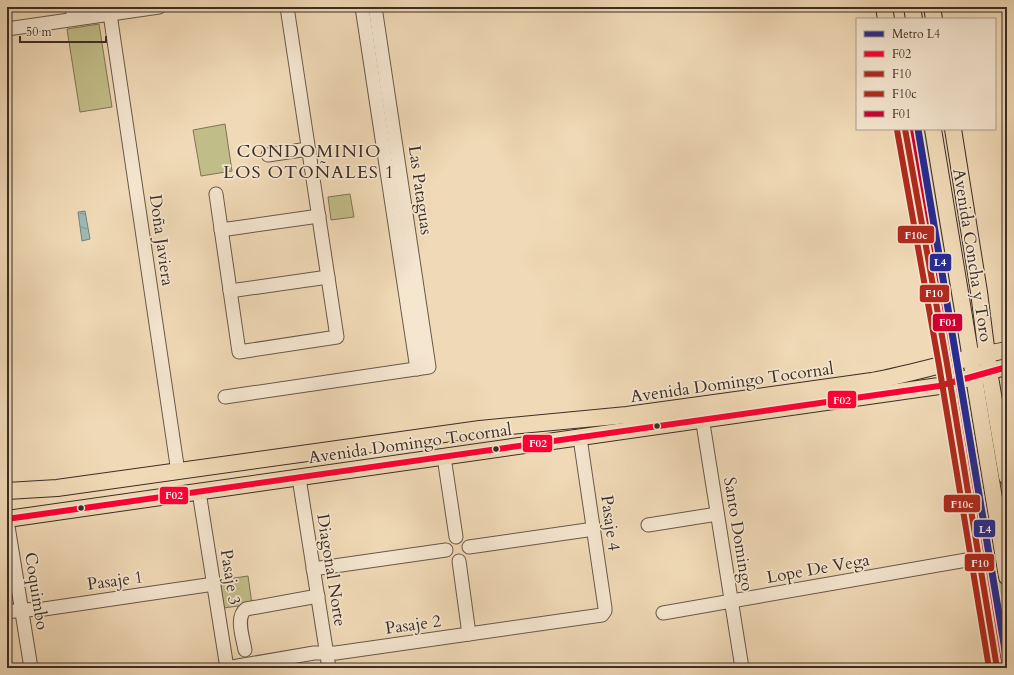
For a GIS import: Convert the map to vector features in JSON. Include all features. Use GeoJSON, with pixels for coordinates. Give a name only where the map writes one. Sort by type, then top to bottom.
{"type":"FeatureCollection","features":[{"type":"Feature","properties":{"kind":"main road"},"geometry":{"type":"LineString","coordinates":[[884,7],[886,18]]}},
{"type":"Feature","properties":{"kind":"main road"},"geometry":{"type":"LineString","coordinates":[[912,7],[914,18]]}},
{"type":"Feature","properties":{"kind":"main road"},"geometry":{"type":"LineString","coordinates":[[932,7],[934,18]]}},
{"type":"Feature","properties":{"kind":"main road"},"geometry":{"type":"LineString","coordinates":[[905,130],[947,364],[978,558],[1000,638],[997,668]]}},
{"type":"Feature","properties":{"kind":"main road","name":"Avenida Concha y Toro"},"geometry":{"type":"LineString","coordinates":[[933,130],[1007,577]]}},
{"type":"Feature","properties":{"kind":"main road"},"geometry":{"type":"LineString","coordinates":[[942,184],[948,130]]}},
{"type":"Feature","properties":{"kind":"main road","name":"Avenida Concha y Toro"},"geometry":{"type":"LineString","coordinates":[[953,130],[1007,477]]}},
{"type":"Feature","properties":{"kind":"main road","name":"Avenida Domingo Tocornal"},"geometry":{"type":"LineString","coordinates":[[7,520],[580,438],[701,413],[872,382],[1007,350]]}},
{"type":"Feature","properties":{"kind":"main road","name":"Avenida Domingo Tocornal"},"geometry":{"type":"LineString","coordinates":[[7,491],[57,488],[523,424],[627,415],[701,413],[950,384],[1007,367]]}},
{"type":"Feature","properties":{"kind":"main road"},"geometry":{"type":"LineString","coordinates":[[523,424],[526,435],[525,445]]}},
{"type":"Feature","properties":{"kind":"main road"},"geometry":{"type":"LineString","coordinates":[[394,441],[398,452],[397,464]]}},
{"type":"Feature","properties":{"kind":"main road"},"geometry":{"type":"LineString","coordinates":[[256,460],[254,464],[254,473],[255,477],[260,483]]}},
{"type":"Feature","properties":{"kind":"main road"},"geometry":{"type":"LineString","coordinates":[[236,464],[239,466],[242,474],[241,483],[239,486]]}},
{"type":"Feature","properties":{"kind":"street"},"geometry":{"type":"LineString","coordinates":[[7,29],[73,13],[110,14],[159,7]]}},
{"type":"Feature","properties":{"kind":"street"},"geometry":{"type":"LineString","coordinates":[[216,194],[239,352],[337,337],[287,7]]}},
{"type":"Feature","properties":{"kind":"street","name":"Las Pataguas"},"geometry":{"type":"LineString","coordinates":[[362,7],[417,369],[429,367],[375,7]]}},
{"type":"Feature","properties":{"kind":"street","name":"Doña Javiera"},"geometry":{"type":"LineString","coordinates":[[110,14],[178,472]]}},
{"type":"Feature","properties":{"kind":"street"},"geometry":{"type":"LineString","coordinates":[[268,154],[308,149]]}},
{"type":"Feature","properties":{"kind":"street"},"geometry":{"type":"LineString","coordinates":[[221,230],[319,216]]}},
{"type":"Feature","properties":{"kind":"street"},"geometry":{"type":"LineString","coordinates":[[230,291],[328,277]]}},
{"type":"Feature","properties":{"kind":"street"},"geometry":{"type":"LineString","coordinates":[[225,397],[417,369]]}},
{"type":"Feature","properties":{"kind":"street","name":"Santo Domingo"},"geometry":{"type":"LineString","coordinates":[[701,413],[742,668]]}},
{"type":"Feature","properties":{"kind":"street","name":"Pasaje 4"},"geometry":{"type":"LineString","coordinates":[[580,438],[605,608],[604,613]]}},
{"type":"Feature","properties":{"kind":"street"},"geometry":{"type":"LineString","coordinates":[[444,457],[456,538]]}},
{"type":"Feature","properties":{"kind":"street","name":"Diagonal Norte"},"geometry":{"type":"LineString","coordinates":[[299,478],[329,668]]}},
{"type":"Feature","properties":{"kind":"street","name":"Pasaje 3"},"geometry":{"type":"LineString","coordinates":[[199,492],[227,668]]}},
{"type":"Feature","properties":{"kind":"street"},"geometry":{"type":"LineString","coordinates":[[648,525],[717,514]]}},
{"type":"Feature","properties":{"kind":"street","name":"Coquimbo"},"geometry":{"type":"LineString","coordinates":[[7,520],[31,668]]}},
{"type":"Feature","properties":{"kind":"street"},"geometry":{"type":"LineString","coordinates":[[469,547],[594,529]]}},
{"type":"Feature","properties":{"kind":"street"},"geometry":{"type":"LineString","coordinates":[[456,538],[466,541],[469,547],[466,557],[459,560],[452,559],[447,554],[446,550],[446,546],[450,540],[456,538]]}},
{"type":"Feature","properties":{"kind":"street"},"geometry":{"type":"LineString","coordinates":[[313,568],[446,550]]}},
{"type":"Feature","properties":{"kind":"street","name":"Lope De Vega"},"geometry":{"type":"LineString","coordinates":[[663,613],[978,558]]}},
{"type":"Feature","properties":{"kind":"street"},"geometry":{"type":"LineString","coordinates":[[459,560],[469,634]]}},
{"type":"Feature","properties":{"kind":"street","name":"Pasaje 1"},"geometry":{"type":"LineString","coordinates":[[7,612],[44,609],[214,584]]}},
{"type":"Feature","properties":{"kind":"street"},"geometry":{"type":"LineString","coordinates":[[245,650],[241,618],[243,611],[246,609],[318,596]]}},
{"type":"Feature","properties":{"kind":"street","name":"Pasaje 2"},"geometry":{"type":"LineString","coordinates":[[227,668],[314,653],[336,653],[600,615],[604,613]]}},
{"type":"Feature","properties":{"kind":"shaded area"},"geometry":{"type":"Polygon","coordinates":[[[99,24],[112,107],[80,112],[67,29],[99,24]]]}},
{"type":"Feature","properties":{"kind":"shaded area"},"geometry":{"type":"Polygon","coordinates":[[[225,124],[232,171],[201,176],[193,130],[225,124]]]}},
{"type":"Feature","properties":{"kind":"shaded area"},"geometry":{"type":"Polygon","coordinates":[[[911,130],[927,130],[933,155],[1007,612],[1007,668],[1004,668],[950,332],[911,130]]]}},
{"type":"Feature","properties":{"kind":"shaded area"},"geometry":{"type":"Polygon","coordinates":[[[350,194],[354,217],[331,220],[328,197],[350,194]]]}},
{"type":"Feature","properties":{"kind":"shaded area"},"geometry":{"type":"Polygon","coordinates":[[[248,576],[252,604],[224,608],[220,580],[248,576]]]}},
{"type":"Feature","properties":{"kind":"water"},"geometry":{"type":"Polygon","coordinates":[[[85,211],[90,239],[82,241],[78,212],[85,211]]]}},
{"type":"Feature","properties":{"kind":"metro line","name":"L4"},"geometry":{"type":"LineString","coordinates":[[918,130],[1007,662]]}},
{"type":"Feature","properties":{"kind":"transit line","name":"F10c"},"geometry":{"type":"LineString","coordinates":[[897,130],[939,365],[989,668]]}},
{"type":"Feature","properties":{"kind":"transit line","name":"F10"},"geometry":{"type":"LineString","coordinates":[[905,130],[947,364],[997,668]]}},
{"type":"Feature","properties":{"kind":"transit line","name":"F01"},"geometry":{"type":"LineString","coordinates":[[913,130],[955,363],[1005,667]]}},
{"type":"Feature","properties":{"kind":"transit line","name":"F02"},"geometry":{"type":"LineString","coordinates":[[7,519],[939,386],[1007,367]]}},
{"type":"Feature","properties":{"kind":"district","name":"CONDOMINIO LOS OTOÑALES 1"},"geometry":{"type":"Point","coordinates":[309,161]}}]}
